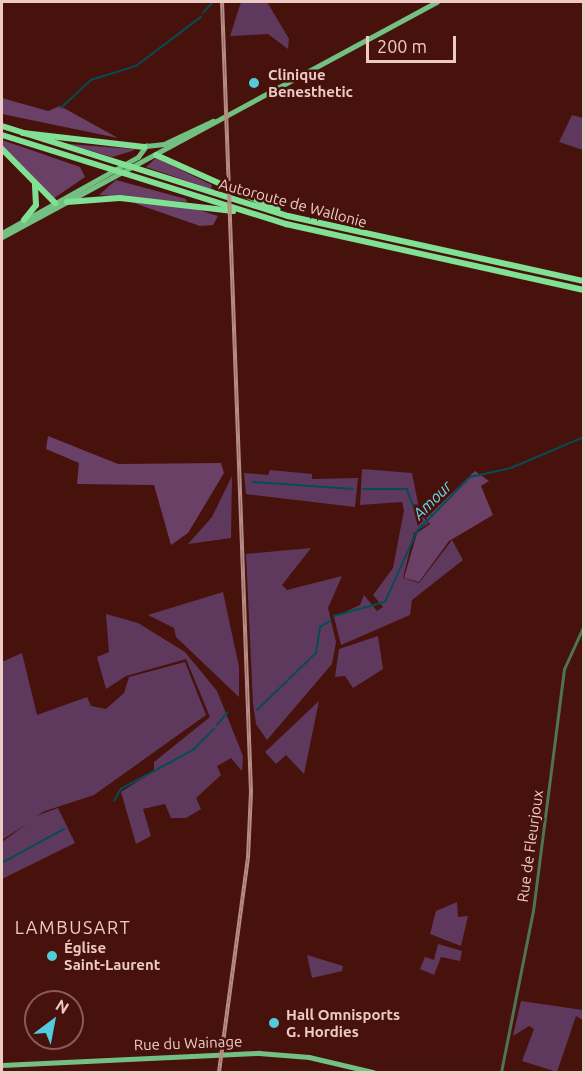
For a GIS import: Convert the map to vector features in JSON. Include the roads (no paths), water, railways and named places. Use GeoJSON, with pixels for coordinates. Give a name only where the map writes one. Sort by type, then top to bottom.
{"type":"FeatureCollection","features":[{"type":"Feature","properties":{"kind":"highway","name":"Autoroute de Wallonie"},"geometry":{"type":"LineString","coordinates":[[2,126],[144,174],[288,216],[584,281]]}},
{"type":"Feature","properties":{"kind":"highway"},"geometry":{"type":"LineString","coordinates":[[20,133],[143,150]]}},
{"type":"Feature","properties":{"kind":"highway","name":"Autoroute de Wallonie"},"geometry":{"type":"LineString","coordinates":[[2,135],[212,206],[240,211],[412,255],[584,290]]}},
{"type":"Feature","properties":{"kind":"highway"},"geometry":{"type":"LineString","coordinates":[[2,149],[55,203]]}},
{"type":"Feature","properties":{"kind":"highway"},"geometry":{"type":"LineString","coordinates":[[166,153],[169,163]]}},
{"type":"Feature","properties":{"kind":"highway"},"geometry":{"type":"LineString","coordinates":[[156,155],[212,183],[288,216]]}},
{"type":"Feature","properties":{"kind":"highway"},"geometry":{"type":"LineString","coordinates":[[24,220],[36,205],[34,181]]}},
{"type":"Feature","properties":{"kind":"highway"},"geometry":{"type":"LineString","coordinates":[[88,191],[95,198]]}},
{"type":"Feature","properties":{"kind":"highway"},"geometry":{"type":"LineString","coordinates":[[65,203],[95,198],[212,206]]}},
{"type":"Feature","properties":{"kind":"main road"},"geometry":{"type":"LineString","coordinates":[[166,153],[195,131],[436,2]]}},
{"type":"Feature","properties":{"kind":"main road"},"geometry":{"type":"LineString","coordinates":[[2,235],[143,150],[195,131]]}},
{"type":"Feature","properties":{"kind":"main road"},"geometry":{"type":"LineString","coordinates":[[2,235],[185,138]]}},
{"type":"Feature","properties":{"kind":"main road"},"geometry":{"type":"LineString","coordinates":[[153,146],[156,155]]}},
{"type":"Feature","properties":{"kind":"main road"},"geometry":{"type":"LineString","coordinates":[[143,150],[146,159]]}},
{"type":"Feature","properties":{"kind":"main road"},"geometry":{"type":"LineString","coordinates":[[88,191],[91,183]]}},
{"type":"Feature","properties":{"kind":"main road"},"geometry":{"type":"LineString","coordinates":[[55,203],[65,203]]}},
{"type":"Feature","properties":{"kind":"main road","name":"Rue du Wainage"},"geometry":{"type":"LineString","coordinates":[[2,1065],[213,1054],[296,1055],[373,1072]]}},
{"type":"Feature","properties":{"kind":"street","name":"Rue de Fleurjoux"},"geometry":{"type":"LineString","coordinates":[[501,1072],[534,900],[564,669],[584,625]]}},
{"type":"Feature","properties":{"kind":"waterway"},"geometry":{"type":"LineString","coordinates":[[203,13],[213,2]]}},
{"type":"Feature","properties":{"kind":"waterway"},"geometry":{"type":"LineString","coordinates":[[61,108],[91,80],[136,66],[201,17]]}},
{"type":"Feature","properties":{"kind":"waterway","name":"Amour"},"geometry":{"type":"LineString","coordinates":[[334,616],[385,602],[417,531],[470,477],[511,468],[584,437]]}},
{"type":"Feature","properties":{"kind":"waterway"},"geometry":{"type":"LineString","coordinates":[[253,482],[353,489]]}},
{"type":"Feature","properties":{"kind":"waterway"},"geometry":{"type":"LineString","coordinates":[[363,489],[407,489],[414,507],[432,515]]}},
{"type":"Feature","properties":{"kind":"waterway","name":"Amour"},"geometry":{"type":"LineString","coordinates":[[257,710],[316,653],[320,627],[330,621]]}},
{"type":"Feature","properties":{"kind":"waterway","name":"Amour"},"geometry":{"type":"LineString","coordinates":[[217,725],[227,713]]}},
{"type":"Feature","properties":{"kind":"waterway","name":"Amour"},"geometry":{"type":"LineString","coordinates":[[114,801],[121,789],[193,750],[214,729]]}},
{"type":"Feature","properties":{"kind":"waterway","name":"Amour"},"geometry":{"type":"LineString","coordinates":[[2,863],[64,829]]}},
{"type":"Feature","properties":{"kind":"railway"},"geometry":{"type":"LineString","coordinates":[[219,1072],[248,858],[251,792],[222,2]]}},
{"type":"Feature","properties":{"kind":"place","name":"Clinique Benesthetic"},"geometry":{"type":"Point","coordinates":[254,83]}},
{"type":"Feature","properties":{"kind":"place","name":"Église Saint-Laurent"},"geometry":{"type":"Point","coordinates":[52,956]}},
{"type":"Feature","properties":{"kind":"place","name":"Hall Omnisports G. Hordies"},"geometry":{"type":"Point","coordinates":[274,1023]}},
{"type":"Feature","properties":{"kind":"district","name":"LAMBUSART"},"geometry":{"type":"Point","coordinates":[73,927]}}]}
